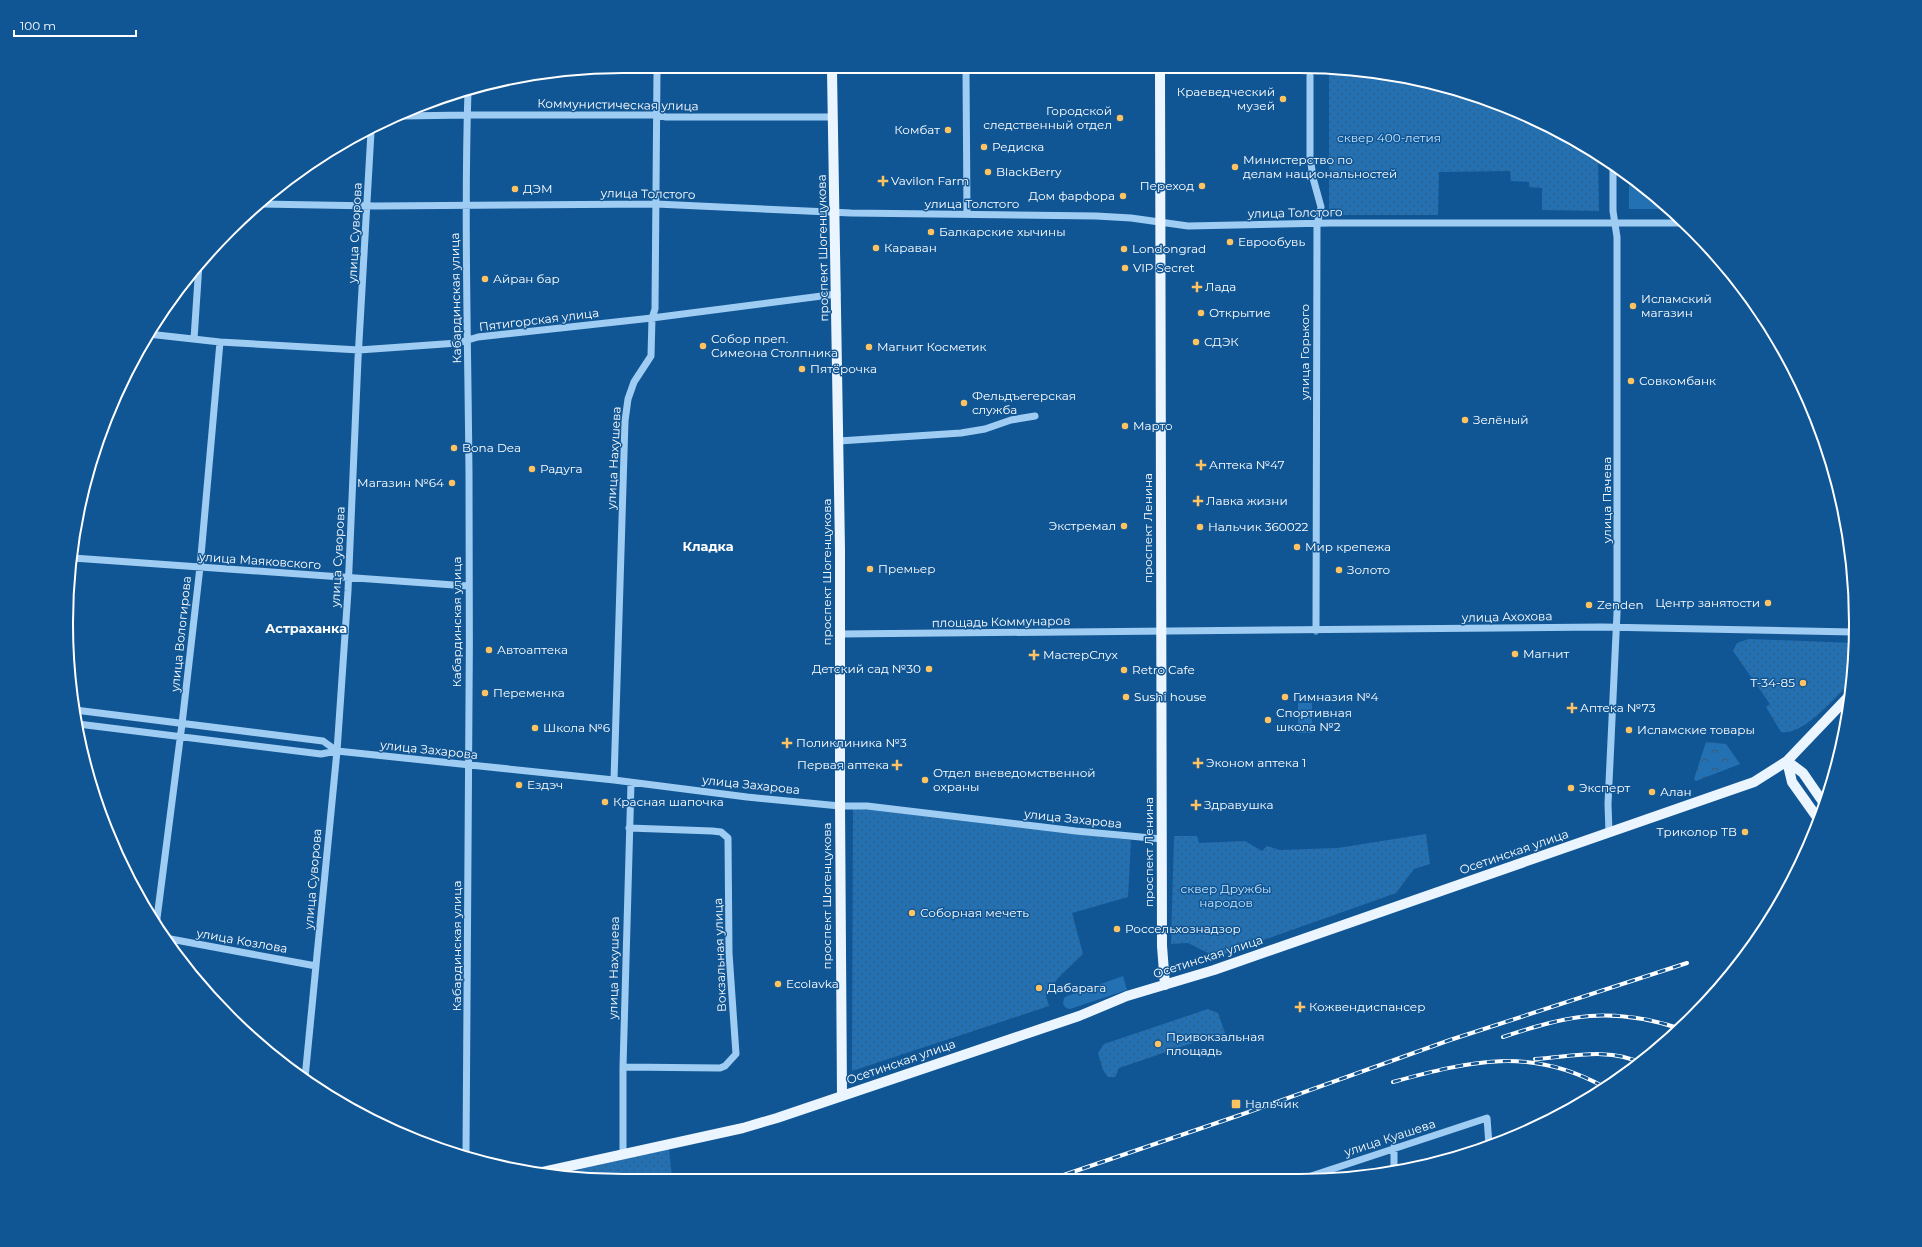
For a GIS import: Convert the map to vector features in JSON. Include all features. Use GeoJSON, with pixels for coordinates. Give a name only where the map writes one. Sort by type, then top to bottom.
{"type":"FeatureCollection","features":[{"type":"Feature","properties":{"kind":"main road","name":"проспект Шогенцукова"},"geometry":{"type":"LineString","coordinates":[[832,73],[836,212],[839,441],[842,1096]]}},
{"type":"Feature","properties":{"kind":"main road","name":"проспект Ленина"},"geometry":{"type":"LineString","coordinates":[[1160,73],[1162,946],[1165,985]]}},
{"type":"Feature","properties":{"kind":"main road","name":"Осетинская улица"},"geometry":{"type":"LineString","coordinates":[[555,1169],[743,1128],[1079,1016],[1127,996],[1207,972],[1609,833],[1637,821],[1754,782],[1786,761],[1843,703]]}},
{"type":"Feature","properties":{"kind":"main road"},"geometry":{"type":"LineString","coordinates":[[1786,761],[1803,773],[1821,798]]}},
{"type":"Feature","properties":{"kind":"main road"},"geometry":{"type":"LineString","coordinates":[[1786,761],[1792,782],[1815,814]]}},
{"type":"Feature","properties":{"kind":"street","name":"улица Нахушева"},"geometry":{"type":"LineString","coordinates":[[614,780],[625,421],[628,399],[634,382],[651,356],[652,318],[655,309],[657,73]]}},
{"type":"Feature","properties":{"kind":"street"},"geometry":{"type":"LineString","coordinates":[[966,73],[967,214]]}},
{"type":"Feature","properties":{"kind":"street","name":"улица Горького"},"geometry":{"type":"LineString","coordinates":[[1310,76],[1310,156],[1313,178],[1321,207],[1317,225],[1316,630]]}},
{"type":"Feature","properties":{"kind":"street","name":"Кабардинская улица"},"geometry":{"type":"LineString","coordinates":[[466,1151],[468,341],[466,205],[468,96]]}},
{"type":"Feature","properties":{"kind":"street","name":"Коммунистическая улица"},"geometry":{"type":"LineString","coordinates":[[411,116],[657,115],[666,118],[833,117]]}},
{"type":"Feature","properties":{"kind":"street","name":"улица Суворова"},"geometry":{"type":"LineString","coordinates":[[306,1072],[337,751],[348,578],[359,350],[372,134]]}},
{"type":"Feature","properties":{"kind":"street","name":"улица Пачева"},"geometry":{"type":"LineString","coordinates":[[1609,833],[1608,804],[1616,627],[1618,371],[1617,238],[1613,211],[1613,172]]}},
{"type":"Feature","properties":{"kind":"street","name":"улица Толстого"},"geometry":{"type":"LineString","coordinates":[[268,204],[367,206],[656,204],[836,212],[1096,216],[1188,226],[1676,223]]}},
{"type":"Feature","properties":{"kind":"street"},"geometry":{"type":"LineString","coordinates":[[194,339],[198,275]]}},
{"type":"Feature","properties":{"kind":"street","name":"Пятигорская улица"},"geometry":{"type":"LineString","coordinates":[[155,335],[220,342],[359,350],[458,343],[478,337],[652,318],[837,294]]}},
{"type":"Feature","properties":{"kind":"street","name":"улица Вологирова"},"geometry":{"type":"LineString","coordinates":[[157,915],[181,738],[200,567],[220,342]]}},
{"type":"Feature","properties":{"kind":"street"},"geometry":{"type":"LineString","coordinates":[[839,441],[961,433],[985,429],[1010,420],[1035,416]]}},
{"type":"Feature","properties":{"kind":"street","name":"улица Маяковского"},"geometry":{"type":"LineString","coordinates":[[77,558],[468,586]]}},
{"type":"Feature","properties":{"kind":"street","name":"улица Ахохова"},"geometry":{"type":"LineString","coordinates":[[1161,632],[1616,627],[1849,632]]}},
{"type":"Feature","properties":{"kind":"street","name":"площадь Коммунаров"},"geometry":{"type":"LineString","coordinates":[[840,634],[1133,630],[1161,632]]}},
{"type":"Feature","properties":{"kind":"street","name":"улица Захарова"},"geometry":{"type":"LineString","coordinates":[[81,711],[323,741],[337,751]]}},
{"type":"Feature","properties":{"kind":"street","name":"улица Захарова"},"geometry":{"type":"LineString","coordinates":[[83,725],[181,738],[321,754],[337,751],[614,780],[840,806],[867,806],[1076,831],[1162,839]]}},
{"type":"Feature","properties":{"kind":"street","name":"улица Нахушева"},"geometry":{"type":"LineString","coordinates":[[623,1154],[623,1068],[631,783]]}},
{"type":"Feature","properties":{"kind":"street","name":"Вокзальная улица"},"geometry":{"type":"LineString","coordinates":[[623,1068],[720,1068],[725,1066],[736,1054],[730,953],[728,838],[721,832],[712,831],[629,828]]}},
{"type":"Feature","properties":{"kind":"street","name":"улица Козлова"},"geometry":{"type":"LineString","coordinates":[[174,940],[316,966]]}},
{"type":"Feature","properties":{"kind":"street","name":"улица Куашева"},"geometry":{"type":"LineString","coordinates":[[1318,1173],[1394,1147],[1487,1118],[1489,1140]]}},
{"type":"Feature","properties":{"kind":"street"},"geometry":{"type":"LineString","coordinates":[[1394,1147],[1394,1165]]}},
{"type":"Feature","properties":{"kind":"green space","name":"сквер 400-летия"},"geometry":{"type":"Polygon","coordinates":[[[1329,74],[1370,78],[1406,84],[1475,102],[1542,130],[1574,147],[1598,162],[1599,211],[1542,210],[1542,188],[1529,187],[1529,182],[1511,181],[1510,171],[1439,172],[1438,215],[1332,215],[1329,210],[1329,74]]]}},
{"type":"Feature","properties":{"kind":"green space"},"geometry":{"type":"Polygon","coordinates":[[[1629,184],[1660,209],[1629,209],[1629,184]]]}},
{"type":"Feature","properties":{"kind":"green space"},"geometry":{"type":"Polygon","coordinates":[[[1749,639],[1848,643],[1845,689],[1829,705],[1809,722],[1790,732],[1781,732],[1766,707],[1770,704],[1733,651],[1737,643],[1749,639]]]}},
{"type":"Feature","properties":{"kind":"green space"},"geometry":{"type":"Polygon","coordinates":[[[1298,703],[1312,703],[1312,733],[1298,733],[1298,703]]]}},
{"type":"Feature","properties":{"kind":"green space"},"geometry":{"type":"Polygon","coordinates":[[[1706,742],[1726,744],[1740,764],[1696,781],[1694,779],[1706,742]]]}},
{"type":"Feature","properties":{"kind":"green space"},"geometry":{"type":"Polygon","coordinates":[[[853,808],[1131,840],[1128,897],[1072,913],[1083,954],[1058,978],[1046,996],[1049,1006],[852,1071],[853,808]]]}},
{"type":"Feature","properties":{"kind":"green space","name":"сквер Дружбы народов"},"geometry":{"type":"Polygon","coordinates":[[[1426,834],[1430,864],[1414,869],[1396,893],[1216,957],[1188,943],[1171,944],[1174,836],[1197,836],[1199,843],[1245,841],[1262,851],[1267,846],[1280,850],[1338,848],[1426,834]]]}},
{"type":"Feature","properties":{"kind":"green space"},"geometry":{"type":"Polygon","coordinates":[[[1123,976],[1127,990],[1070,1009],[1066,1008],[1063,1004],[1064,998],[1067,996],[1123,976]]]}},
{"type":"Feature","properties":{"kind":"green space"},"geometry":{"type":"Polygon","coordinates":[[[1208,1009],[1218,1013],[1225,1033],[1222,1041],[1216,1042],[1210,1037],[1119,1068],[1115,1077],[1108,1077],[1103,1070],[1098,1053],[1104,1044],[1208,1009]]]}},
{"type":"Feature","properties":{"kind":"green space"},"geometry":{"type":"Polygon","coordinates":[[[669,1149],[672,1174],[587,1173],[571,1171],[669,1149]]]}},
{"type":"Feature","properties":{"kind":"railway"},"geometry":{"type":"LineString","coordinates":[[1067,1174],[1246,1113],[1450,1040],[1687,963]]}},
{"type":"Feature","properties":{"kind":"railway"},"geometry":{"type":"LineString","coordinates":[[1503,1037],[1549,1023],[1590,1016],[1610,1015],[1631,1017],[1673,1026]]}},
{"type":"Feature","properties":{"kind":"railway"},"geometry":{"type":"LineString","coordinates":[[1535,1059],[1602,1054],[1615,1055],[1634,1060]]}},
{"type":"Feature","properties":{"kind":"railway"},"geometry":{"type":"LineString","coordinates":[[1393,1082],[1448,1068],[1500,1061],[1525,1062],[1551,1066],[1577,1074],[1599,1084]]}},
{"type":"Feature","properties":{"kind":"place","name":"Краеведческий музей"},"geometry":{"type":"Point","coordinates":[1283,99]}},
{"type":"Feature","properties":{"kind":"place","name":"Городской следственный отдел"},"geometry":{"type":"Point","coordinates":[1120,118]}},
{"type":"Feature","properties":{"kind":"place","name":"Комбат"},"geometry":{"type":"Point","coordinates":[948,130]}},
{"type":"Feature","properties":{"kind":"place","name":"Редиска"},"geometry":{"type":"Point","coordinates":[984,147]}},
{"type":"Feature","properties":{"kind":"place","name":"Министерство по делам национальностей"},"geometry":{"type":"Point","coordinates":[1235,167]}},
{"type":"Feature","properties":{"kind":"place","name":"BlackBerry"},"geometry":{"type":"Point","coordinates":[988,172]}},
{"type":"Feature","properties":{"kind":"place","name":"Vavilon Farm"},"geometry":{"type":"Point","coordinates":[883,181]}},
{"type":"Feature","properties":{"kind":"place","name":"Переход"},"geometry":{"type":"Point","coordinates":[1202,186]}},
{"type":"Feature","properties":{"kind":"place","name":"ДЭМ"},"geometry":{"type":"Point","coordinates":[515,189]}},
{"type":"Feature","properties":{"kind":"place","name":"Дом фарфора"},"geometry":{"type":"Point","coordinates":[1123,196]}},
{"type":"Feature","properties":{"kind":"place","name":"Балкарские хычины"},"geometry":{"type":"Point","coordinates":[931,232]}},
{"type":"Feature","properties":{"kind":"place","name":"Еврообувь"},"geometry":{"type":"Point","coordinates":[1230,242]}},
{"type":"Feature","properties":{"kind":"place","name":"Караван"},"geometry":{"type":"Point","coordinates":[876,248]}},
{"type":"Feature","properties":{"kind":"place","name":"Londongrad"},"geometry":{"type":"Point","coordinates":[1124,249]}},
{"type":"Feature","properties":{"kind":"place","name":"VIP Secret"},"geometry":{"type":"Point","coordinates":[1125,268]}},
{"type":"Feature","properties":{"kind":"place","name":"Айран бар"},"geometry":{"type":"Point","coordinates":[485,279]}},
{"type":"Feature","properties":{"kind":"place","name":"Лада"},"geometry":{"type":"Point","coordinates":[1197,287]}},
{"type":"Feature","properties":{"kind":"place","name":"Исламский магазин"},"geometry":{"type":"Point","coordinates":[1633,306]}},
{"type":"Feature","properties":{"kind":"place","name":"Открытие"},"geometry":{"type":"Point","coordinates":[1201,313]}},
{"type":"Feature","properties":{"kind":"place","name":"СДЭК"},"geometry":{"type":"Point","coordinates":[1196,342]}},
{"type":"Feature","properties":{"kind":"place","name":"Собор преп. Симеона Столпника"},"geometry":{"type":"Point","coordinates":[703,346]}},
{"type":"Feature","properties":{"kind":"place","name":"Магнит Косметик"},"geometry":{"type":"Point","coordinates":[869,347]}},
{"type":"Feature","properties":{"kind":"place","name":"Пятёрочка"},"geometry":{"type":"Point","coordinates":[802,369]}},
{"type":"Feature","properties":{"kind":"place","name":"Совкомбанк"},"geometry":{"type":"Point","coordinates":[1631,381]}},
{"type":"Feature","properties":{"kind":"place","name":"Фельдъегерская служба"},"geometry":{"type":"Point","coordinates":[964,403]}},
{"type":"Feature","properties":{"kind":"place","name":"Зелёный"},"geometry":{"type":"Point","coordinates":[1465,420]}},
{"type":"Feature","properties":{"kind":"place","name":"Марто"},"geometry":{"type":"Point","coordinates":[1125,426]}},
{"type":"Feature","properties":{"kind":"place","name":"Bona Dea"},"geometry":{"type":"Point","coordinates":[454,448]}},
{"type":"Feature","properties":{"kind":"place","name":"Аптека №47"},"geometry":{"type":"Point","coordinates":[1201,465]}},
{"type":"Feature","properties":{"kind":"place","name":"Радуга"},"geometry":{"type":"Point","coordinates":[532,469]}},
{"type":"Feature","properties":{"kind":"place","name":"Магазин №64"},"geometry":{"type":"Point","coordinates":[452,483]}},
{"type":"Feature","properties":{"kind":"place","name":"Лавка жизни"},"geometry":{"type":"Point","coordinates":[1198,501]}},
{"type":"Feature","properties":{"kind":"place","name":"Экстремал"},"geometry":{"type":"Point","coordinates":[1124,526]}},
{"type":"Feature","properties":{"kind":"place","name":"Нальчик 360022"},"geometry":{"type":"Point","coordinates":[1200,527]}},
{"type":"Feature","properties":{"kind":"place","name":"Мир крепежа"},"geometry":{"type":"Point","coordinates":[1297,547]}},
{"type":"Feature","properties":{"kind":"place","name":"Премьер"},"geometry":{"type":"Point","coordinates":[870,569]}},
{"type":"Feature","properties":{"kind":"place","name":"Золото"},"geometry":{"type":"Point","coordinates":[1339,570]}},
{"type":"Feature","properties":{"kind":"place","name":"Центр занятости"},"geometry":{"type":"Point","coordinates":[1768,603]}},
{"type":"Feature","properties":{"kind":"place","name":"Zenden"},"geometry":{"type":"Point","coordinates":[1589,605]}},
{"type":"Feature","properties":{"kind":"place","name":"Автоаптека"},"geometry":{"type":"Point","coordinates":[489,650]}},
{"type":"Feature","properties":{"kind":"place","name":"Магнит"},"geometry":{"type":"Point","coordinates":[1515,654]}},
{"type":"Feature","properties":{"kind":"place","name":"МастерСлух"},"geometry":{"type":"Point","coordinates":[1034,655]}},
{"type":"Feature","properties":{"kind":"place","name":"Детский сад №30"},"geometry":{"type":"Point","coordinates":[929,669]}},
{"type":"Feature","properties":{"kind":"place","name":"Retro Cafe"},"geometry":{"type":"Point","coordinates":[1124,670]}},
{"type":"Feature","properties":{"kind":"place","name":"Т-34-85"},"geometry":{"type":"Point","coordinates":[1803,683]}},
{"type":"Feature","properties":{"kind":"place","name":"Переменка"},"geometry":{"type":"Point","coordinates":[485,693]}},
{"type":"Feature","properties":{"kind":"place","name":"Sushi house"},"geometry":{"type":"Point","coordinates":[1126,697]}},
{"type":"Feature","properties":{"kind":"place","name":"Гимназия №4"},"geometry":{"type":"Point","coordinates":[1285,697]}},
{"type":"Feature","properties":{"kind":"place","name":"Аптека №73"},"geometry":{"type":"Point","coordinates":[1572,708]}},
{"type":"Feature","properties":{"kind":"place","name":"Спортивная школа №2"},"geometry":{"type":"Point","coordinates":[1268,720]}},
{"type":"Feature","properties":{"kind":"place","name":"Школа №6"},"geometry":{"type":"Point","coordinates":[535,728]}},
{"type":"Feature","properties":{"kind":"place","name":"Исламские товары"},"geometry":{"type":"Point","coordinates":[1629,730]}},
{"type":"Feature","properties":{"kind":"place","name":"Поликлиника №3"},"geometry":{"type":"Point","coordinates":[787,743]}},
{"type":"Feature","properties":{"kind":"place","name":"Эконом аптека 1"},"geometry":{"type":"Point","coordinates":[1198,763]}},
{"type":"Feature","properties":{"kind":"place","name":"Первая аптека"},"geometry":{"type":"Point","coordinates":[897,765]}},
{"type":"Feature","properties":{"kind":"place","name":"Отдел вневедомственной охраны"},"geometry":{"type":"Point","coordinates":[925,780]}},
{"type":"Feature","properties":{"kind":"place","name":"Ездэч"},"geometry":{"type":"Point","coordinates":[519,785]}},
{"type":"Feature","properties":{"kind":"place","name":"Эксперт"},"geometry":{"type":"Point","coordinates":[1571,788]}},
{"type":"Feature","properties":{"kind":"place","name":"Алан"},"geometry":{"type":"Point","coordinates":[1652,792]}},
{"type":"Feature","properties":{"kind":"place","name":"Красная шапочка"},"geometry":{"type":"Point","coordinates":[605,802]}},
{"type":"Feature","properties":{"kind":"place","name":"Здравушка"},"geometry":{"type":"Point","coordinates":[1196,805]}},
{"type":"Feature","properties":{"kind":"place","name":"Триколор ТВ"},"geometry":{"type":"Point","coordinates":[1745,832]}},
{"type":"Feature","properties":{"kind":"place","name":"Соборная мечеть"},"geometry":{"type":"Point","coordinates":[912,913]}},
{"type":"Feature","properties":{"kind":"place","name":"Россельхознадзор"},"geometry":{"type":"Point","coordinates":[1117,929]}},
{"type":"Feature","properties":{"kind":"place","name":"Ecolavka"},"geometry":{"type":"Point","coordinates":[778,984]}},
{"type":"Feature","properties":{"kind":"place","name":"Дабарага"},"geometry":{"type":"Point","coordinates":[1039,988]}},
{"type":"Feature","properties":{"kind":"place","name":"Кожвендиспансер"},"geometry":{"type":"Point","coordinates":[1300,1007]}},
{"type":"Feature","properties":{"kind":"place","name":"Привокзальная площадь"},"geometry":{"type":"Point","coordinates":[1158,1044]}},
{"type":"Feature","properties":{"kind":"place","name":"Нальчик"},"geometry":{"type":"Point","coordinates":[1236,1104]}},
{"type":"Feature","properties":{"kind":"district","name":"Кладка"},"geometry":{"type":"Point","coordinates":[708,546]}},
{"type":"Feature","properties":{"kind":"district","name":"Астраханка"},"geometry":{"type":"Point","coordinates":[306,628]}}]}
